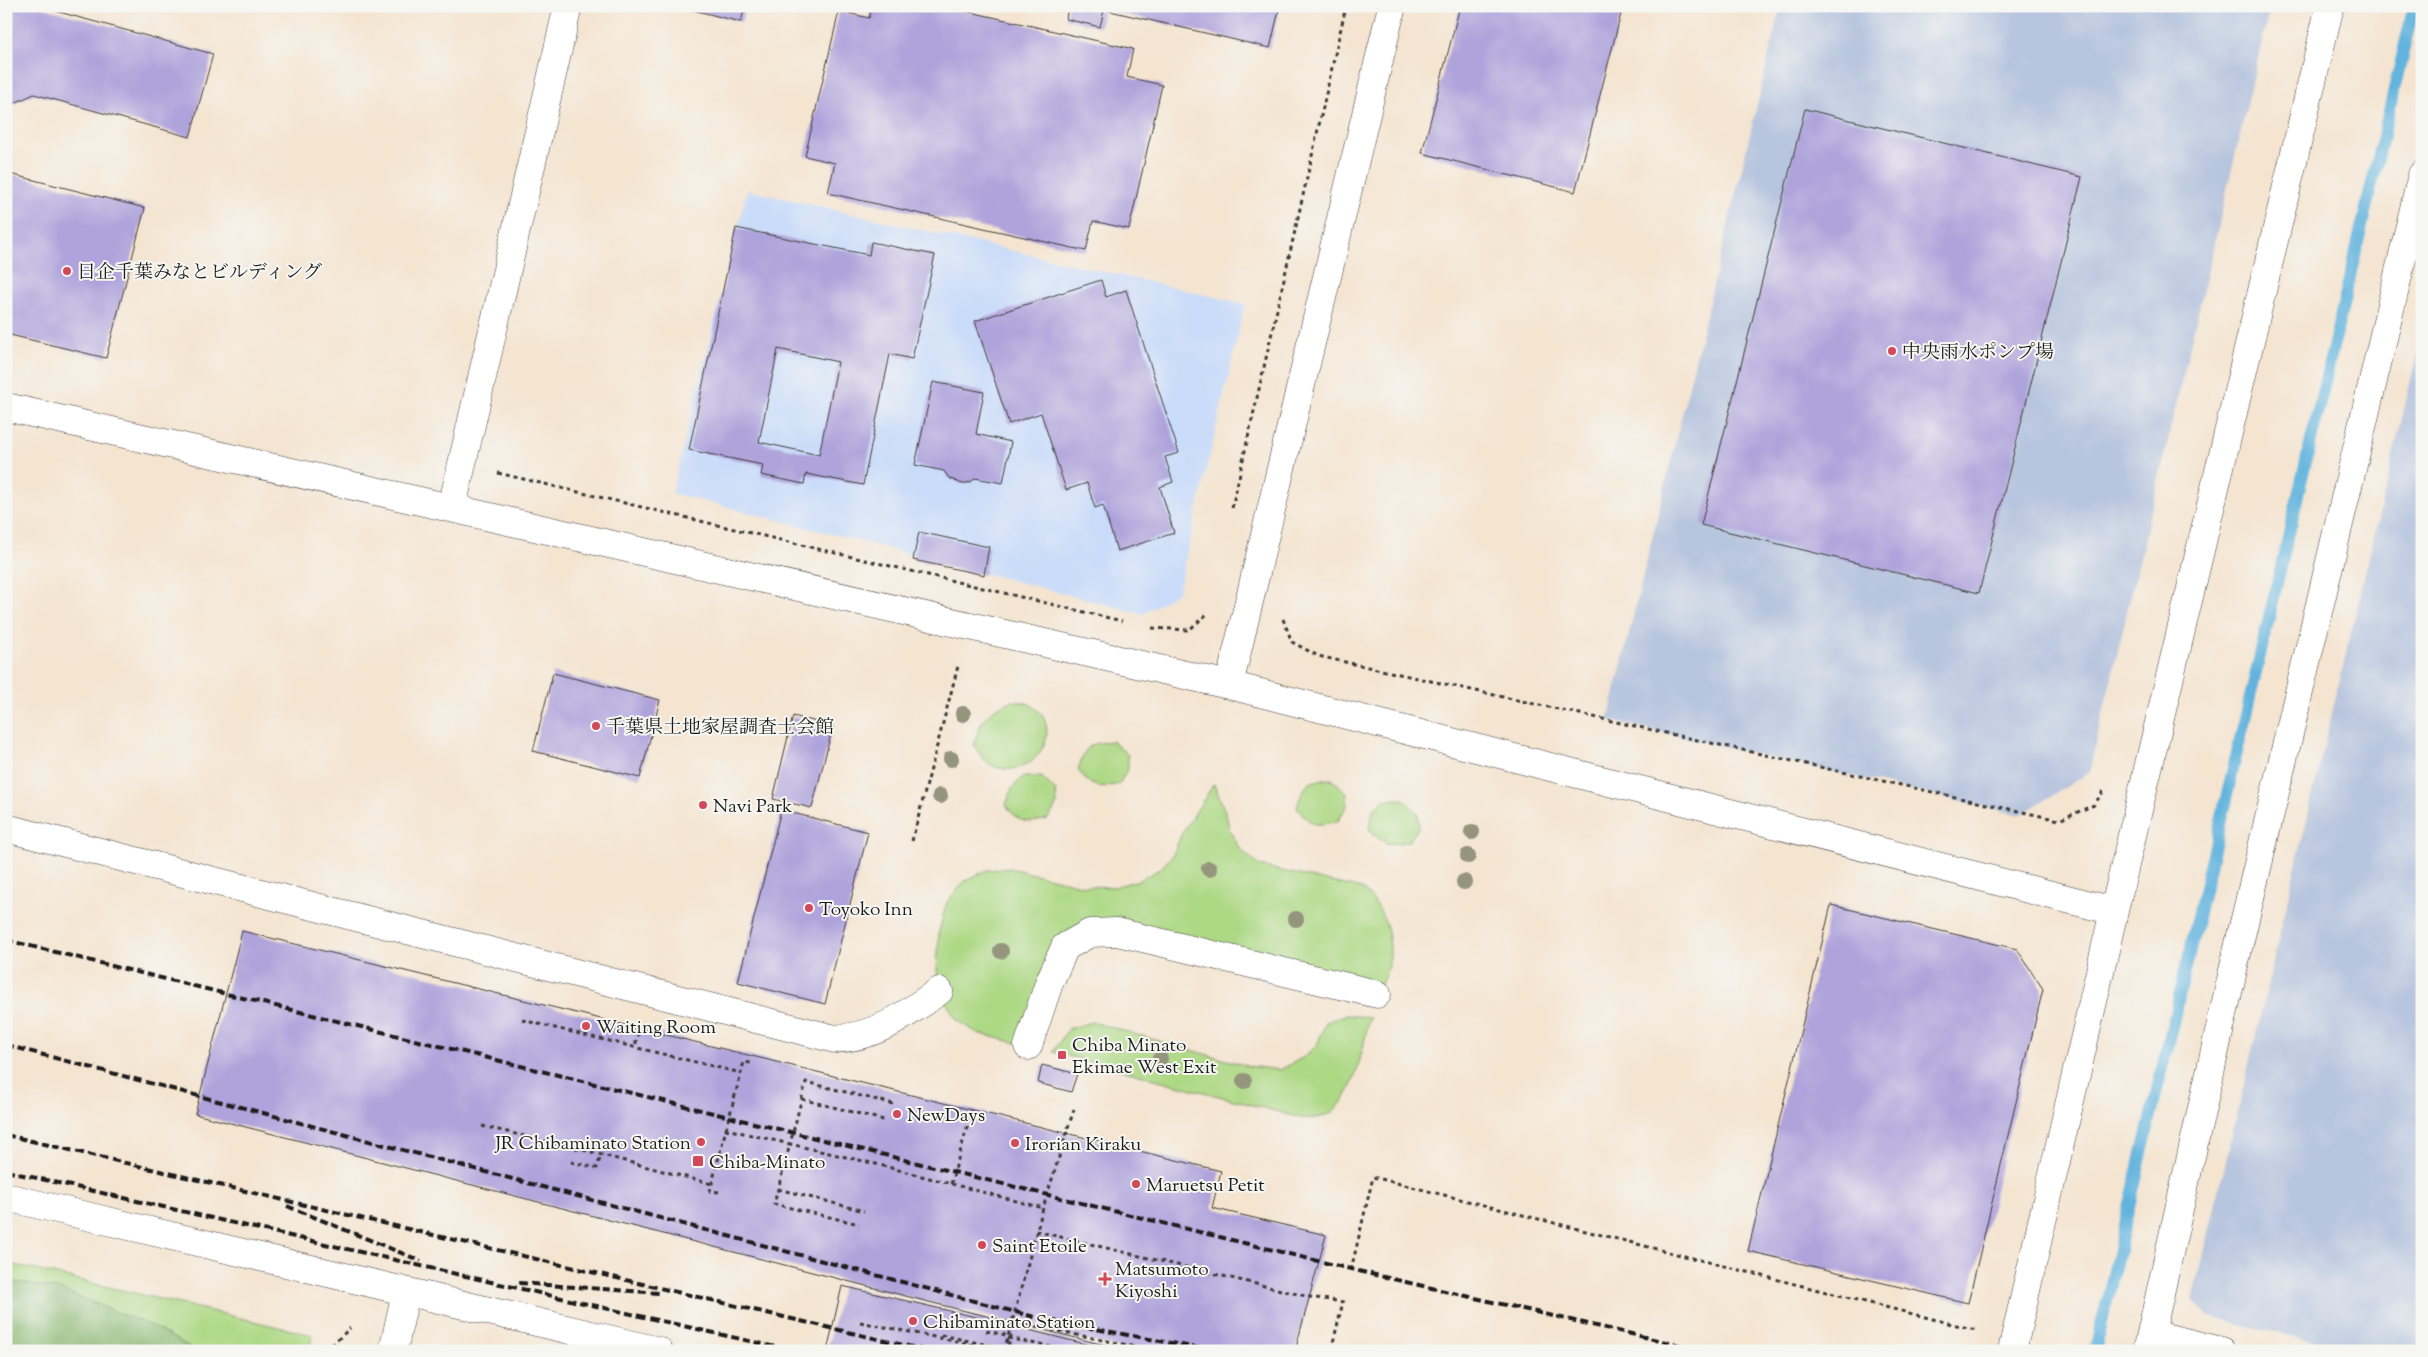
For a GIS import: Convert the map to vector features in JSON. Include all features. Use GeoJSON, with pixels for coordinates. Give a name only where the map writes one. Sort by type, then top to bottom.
{"type":"FeatureCollection","features":[{"type":"Feature","properties":{"kind":"street"},"geometry":{"type":"LineString","coordinates":[[452,506],[568,6]]}},
{"type":"Feature","properties":{"kind":"street"},"geometry":{"type":"LineString","coordinates":[[1230,685],[1392,6]]}},
{"type":"Feature","properties":{"kind":"street"},"geometry":{"type":"LineString","coordinates":[[2012,1351],[2114,911],[2330,6]]}},
{"type":"Feature","properties":{"kind":"street"},"geometry":{"type":"LineString","coordinates":[[2222,1351],[2150,1342],[2239,944],[2422,175]]}},
{"type":"Feature","properties":{"kind":"street"},"geometry":{"type":"LineString","coordinates":[[6,407],[452,506],[1230,685],[2114,911]]}},
{"type":"Feature","properties":{"kind":"street"},"geometry":{"type":"LineString","coordinates":[[6,828],[835,1038],[857,1037],[879,1030],[902,1017],[939,991]]}},
{"type":"Feature","properties":{"kind":"street"},"geometry":{"type":"LineString","coordinates":[[1028,1046],[1049,983],[1065,947],[1090,933],[1117,932],[1377,994]]}},
{"type":"Feature","properties":{"kind":"street"},"geometry":{"type":"LineString","coordinates":[[6,1197],[659,1351]]}},
{"type":"Feature","properties":{"kind":"street"},"geometry":{"type":"LineString","coordinates":[[393,1351],[406,1292]]}},
{"type":"Feature","properties":{"kind":"path"},"geometry":{"type":"LineString","coordinates":[[1231,509],[1346,6]]}},
{"type":"Feature","properties":{"kind":"path"},"geometry":{"type":"LineString","coordinates":[[497,464],[498,473],[1124,621]]}},
{"type":"Feature","properties":{"kind":"path"},"geometry":{"type":"LineString","coordinates":[[1144,626],[1189,630],[1207,615],[1209,605]]}},
{"type":"Feature","properties":{"kind":"path"},"geometry":{"type":"LineString","coordinates":[[1281,612],[1292,642],[1318,656],[2059,820],[2094,805],[2105,789]]}},
{"type":"Feature","properties":{"kind":"path"},"geometry":{"type":"LineString","coordinates":[[912,841],[958,666]]}},
{"type":"Feature","properties":{"kind":"path"},"geometry":{"type":"LineString","coordinates":[[522,1020],[740,1073]]}},
{"type":"Feature","properties":{"kind":"path"},"geometry":{"type":"LineString","coordinates":[[613,1028],[638,1034],[635,1047]]}},
{"type":"Feature","properties":{"kind":"path"},"geometry":{"type":"LineString","coordinates":[[719,1192],[710,1190],[740,1073],[744,1062],[751,1064]]}},
{"type":"Feature","properties":{"kind":"path"},"geometry":{"type":"LineString","coordinates":[[859,1224],[774,1204],[806,1082],[892,1104]]}},
{"type":"Feature","properties":{"kind":"path"},"geometry":{"type":"LineString","coordinates":[[802,1099],[888,1121]]}},
{"type":"Feature","properties":{"kind":"path"},"geometry":{"type":"LineString","coordinates":[[1005,1350],[1042,1208],[1075,1106]]}},
{"type":"Feature","properties":{"kind":"path"},"geometry":{"type":"LineString","coordinates":[[951,1184],[972,1110]]}},
{"type":"Feature","properties":{"kind":"path"},"geometry":{"type":"LineString","coordinates":[[482,1126],[712,1184]]}},
{"type":"Feature","properties":{"kind":"path"},"geometry":{"type":"LineString","coordinates":[[726,1129],[1042,1208]]}},
{"type":"Feature","properties":{"kind":"path"},"geometry":{"type":"LineString","coordinates":[[571,1162],[597,1168],[600,1155]]}},
{"type":"Feature","properties":{"kind":"path"},"geometry":{"type":"LineString","coordinates":[[1351,1270],[1373,1177],[1976,1330]]}},
{"type":"Feature","properties":{"kind":"path"},"geometry":{"type":"LineString","coordinates":[[778,1189],[864,1211]]}},
{"type":"Feature","properties":{"kind":"path"},"geometry":{"type":"LineString","coordinates":[[1036,1231],[1310,1297],[1343,1302],[1331,1351]]}},
{"type":"Feature","properties":{"kind":"path"},"geometry":{"type":"LineString","coordinates":[[860,1322],[1005,1350]]}},
{"type":"Feature","properties":{"kind":"path"},"geometry":{"type":"LineString","coordinates":[[1012,1322],[1158,1351]]}},
{"type":"Feature","properties":{"kind":"path"},"geometry":{"type":"LineString","coordinates":[[326,1351],[350,1328]]}},
{"type":"Feature","properties":{"kind":"path"},"geometry":{"type":"LineString","coordinates":[[986,1331],[1011,1336],[1005,1350]]}},
{"type":"Feature","properties":{"kind":"path"},"geometry":{"type":"LineString","coordinates":[[941,1336],[1005,1350]]}},
{"type":"Feature","properties":{"kind":"path"},"geometry":{"type":"LineString","coordinates":[[1008,1338],[1069,1351]]}},
{"type":"Feature","properties":{"kind":"shaded area"},"geometry":{"type":"Polygon","coordinates":[[[1781,6],[2265,6],[2269,12],[2089,773],[2020,815],[1608,720],[1781,6]]]}},
{"type":"Feature","properties":{"kind":"shaded area"},"geometry":{"type":"Polygon","coordinates":[[[747,190],[1245,304],[1178,592],[1143,614],[672,493],[747,190]]]}},
{"type":"Feature","properties":{"kind":"shaded area"},"geometry":{"type":"Polygon","coordinates":[[[2422,333],[2422,1351],[2355,1351],[2209,1317],[2193,1300],[2422,333]]]}},
{"type":"Feature","properties":{"kind":"green space"},"geometry":{"type":"Polygon","coordinates":[[[1012,701],[1031,705],[1042,716],[1047,729],[1045,742],[1038,754],[1028,763],[1015,769],[1000,768],[985,761],[974,745],[979,728],[986,717],[996,709],[1012,701]]]}},
{"type":"Feature","properties":{"kind":"green space"},"geometry":{"type":"Polygon","coordinates":[[[1113,741],[1128,755],[1128,769],[1119,784],[1100,787],[1091,784],[1078,770],[1083,756],[1089,747],[1093,745],[1113,741]]]}},
{"type":"Feature","properties":{"kind":"green space"},"geometry":{"type":"Polygon","coordinates":[[[1023,777],[1042,777],[1056,791],[1057,804],[1048,819],[1034,822],[1024,821],[1015,816],[1006,805],[1012,788],[1023,777]]]}},
{"type":"Feature","properties":{"kind":"green space"},"geometry":{"type":"Polygon","coordinates":[[[1332,779],[1347,793],[1347,806],[1338,821],[1324,824],[1314,823],[1306,818],[1297,807],[1302,793],[1312,782],[1332,779]]]}},
{"type":"Feature","properties":{"kind":"green space"},"geometry":{"type":"Polygon","coordinates":[[[1214,784],[1226,814],[1230,831],[1241,850],[1260,866],[1362,889],[1375,903],[1384,920],[1390,947],[1388,966],[1377,994],[1117,932],[1065,947],[1028,1046],[977,1033],[957,1020],[939,991],[937,970],[939,931],[947,902],[965,881],[987,870],[1009,868],[1085,886],[1114,887],[1139,880],[1160,869],[1173,855],[1182,833],[1214,784]]]}},
{"type":"Feature","properties":{"kind":"green space"},"geometry":{"type":"Polygon","coordinates":[[[1404,799],[1418,813],[1419,827],[1409,841],[1386,843],[1378,838],[1369,828],[1373,810],[1384,800],[1404,799]]]}},
{"type":"Feature","properties":{"kind":"green space"},"geometry":{"type":"Polygon","coordinates":[[[1345,1015],[1370,1017],[1360,1060],[1349,1090],[1342,1102],[1333,1112],[1316,1118],[1301,1118],[1053,1052],[1068,1029],[1092,1022],[1248,1066],[1280,1070],[1302,1058],[1317,1045],[1326,1022],[1345,1015]]]}},
{"type":"Feature","properties":{"kind":"green space"},"geometry":{"type":"Polygon","coordinates":[[[6,1263],[313,1335],[308,1351],[6,1351],[6,1263]]]}},
{"type":"Feature","properties":{"kind":"green space"},"geometry":{"type":"Polygon","coordinates":[[[6,1280],[62,1290],[152,1326],[197,1351],[6,1351],[6,1280]]]}},
{"type":"Feature","properties":{"kind":"building"},"geometry":{"type":"Polygon","coordinates":[[[6,6],[37,6],[213,54],[190,137],[34,94],[6,107],[6,6]]]}},
{"type":"Feature","properties":{"kind":"building"},"geometry":{"type":"Polygon","coordinates":[[[677,6],[745,6],[741,22],[677,6]]]}},
{"type":"Feature","properties":{"kind":"building"},"geometry":{"type":"Polygon","coordinates":[[[872,6],[944,6],[1133,49],[1127,77],[1162,85],[1129,229],[1093,221],[1086,251],[828,193],[835,163],[805,156],[839,11],[869,18],[872,6]]]}},
{"type":"Feature","properties":{"kind":"building"},"geometry":{"type":"Polygon","coordinates":[[[1068,6],[1105,6],[1100,27],[1066,19],[1068,6]]]}},
{"type":"Feature","properties":{"kind":"building"},"geometry":{"type":"Polygon","coordinates":[[[1111,6],[1280,6],[1270,48],[1110,11],[1111,6]]]}},
{"type":"Feature","properties":{"kind":"building"},"geometry":{"type":"Polygon","coordinates":[[[1460,6],[1623,6],[1575,192],[1422,153],[1460,6]]]}},
{"type":"Feature","properties":{"kind":"building","name":"中央雨水ポンプ場"},"geometry":{"type":"Polygon","coordinates":[[[1805,109],[2082,177],[1979,593],[1701,525],[1805,109]]]}},
{"type":"Feature","properties":{"kind":"building","name":"日企千葉みなとビルディング"},"geometry":{"type":"Polygon","coordinates":[[[6,173],[145,208],[106,358],[6,334],[6,173]]]}},
{"type":"Feature","properties":{"kind":"building"},"geometry":{"type":"Polygon","coordinates":[[[736,228],[869,255],[871,242],[935,255],[912,359],[890,354],[863,485],[806,474],[804,484],[761,475],[763,465],[689,450],[736,228]],[[778,349],[759,442],[819,455],[838,362],[778,349]]]}},
{"type":"Feature","properties":{"kind":"building"},"geometry":{"type":"Polygon","coordinates":[[[1101,280],[1106,297],[1126,290],[1179,453],[1165,457],[1173,482],[1160,487],[1174,533],[1117,551],[1103,505],[1095,508],[1087,483],[1066,490],[1041,413],[1009,424],[975,321],[1101,280]]]}},
{"type":"Feature","properties":{"kind":"building"},"geometry":{"type":"Polygon","coordinates":[[[933,382],[984,392],[976,434],[1011,442],[1003,483],[975,478],[971,482],[962,484],[949,478],[944,471],[915,465],[933,382]]]}},
{"type":"Feature","properties":{"kind":"building"},"geometry":{"type":"Polygon","coordinates":[[[919,532],[989,547],[984,575],[913,560],[919,532]]]}},
{"type":"Feature","properties":{"kind":"building","name":"千葉県土地家屋調査士会館"},"geometry":{"type":"Polygon","coordinates":[[[553,673],[660,700],[640,778],[533,751],[553,673]]]}},
{"type":"Feature","properties":{"kind":"building"},"geometry":{"type":"Polygon","coordinates":[[[793,716],[833,726],[812,808],[773,799],[793,716]]]}},
{"type":"Feature","properties":{"kind":"building"},"geometry":{"type":"Polygon","coordinates":[[[781,810],[868,832],[825,1004],[738,982],[781,810]]]}},
{"type":"Feature","properties":{"kind":"building"},"geometry":{"type":"Polygon","coordinates":[[[1831,905],[2017,949],[2043,989],[1968,1303],[1748,1251],[1831,905]]]}},
{"type":"Feature","properties":{"kind":"building","name":"JR Chibaminato Station"},"geometry":{"type":"Polygon","coordinates":[[[242,931],[1221,1171],[1212,1208],[1326,1235],[1295,1351],[1129,1351],[933,1303],[195,1114],[242,931]]]}},
{"type":"Feature","properties":{"kind":"building"},"geometry":{"type":"Polygon","coordinates":[[[1042,1065],[1077,1074],[1071,1092],[1038,1083],[1042,1065]]]}},
{"type":"Feature","properties":{"kind":"building","name":"Chibaminato Station"},"geometry":{"type":"Polygon","coordinates":[[[842,1286],[980,1318],[1113,1351],[827,1351],[842,1286]]]}},
{"type":"Feature","properties":{"kind":"waterway"},"geometry":{"type":"LineString","coordinates":[[2095,1351],[2414,6]]}},
{"type":"Feature","properties":{"kind":"railway"},"geometry":{"type":"LineString","coordinates":[[6,940],[1371,1274],[1705,1351]]}},
{"type":"Feature","properties":{"kind":"railway"},"geometry":{"type":"LineString","coordinates":[[6,1045],[1042,1319],[1214,1351]]}},
{"type":"Feature","properties":{"kind":"railway"},"geometry":{"type":"LineString","coordinates":[[6,1135],[929,1351]]}},
{"type":"Feature","properties":{"kind":"railway"},"geometry":{"type":"LineString","coordinates":[[6,1171],[793,1351]]}},
{"type":"Feature","properties":{"kind":"railway"},"geometry":{"type":"LineString","coordinates":[[287,1206],[421,1261]]}},
{"type":"Feature","properties":{"kind":"railway"},"geometry":{"type":"LineString","coordinates":[[519,1283],[659,1293]]}},
{"type":"Feature","properties":{"kind":"place","name":"日企千葉みなとビルディング"},"geometry":{"type":"Point","coordinates":[67,271]}},
{"type":"Feature","properties":{"kind":"place","name":"中央雨水ポンプ場"},"geometry":{"type":"Point","coordinates":[1892,351]}},
{"type":"Feature","properties":{"kind":"place","name":"千葉県土地家屋調査士会館"},"geometry":{"type":"Point","coordinates":[596,726]}},
{"type":"Feature","properties":{"kind":"place","name":"Navi Park"},"geometry":{"type":"Point","coordinates":[703,805]}},
{"type":"Feature","properties":{"kind":"place","name":"Toyoko Inn"},"geometry":{"type":"Point","coordinates":[809,908]}},
{"type":"Feature","properties":{"kind":"place","name":"Waiting Room"},"geometry":{"type":"Point","coordinates":[586,1026]}},
{"type":"Feature","properties":{"kind":"place","name":"Chiba Minato Ekimae West Exit"},"geometry":{"type":"Point","coordinates":[1062,1055]}},
{"type":"Feature","properties":{"kind":"place","name":"NewDays"},"geometry":{"type":"Point","coordinates":[897,1114]}},
{"type":"Feature","properties":{"kind":"place","name":"JR Chibaminato Station"},"geometry":{"type":"Point","coordinates":[701,1142]}},
{"type":"Feature","properties":{"kind":"place","name":"Irorian Kiraku"},"geometry":{"type":"Point","coordinates":[1015,1143]}},
{"type":"Feature","properties":{"kind":"place","name":"Chiba-Minato"},"geometry":{"type":"Point","coordinates":[698,1161]}},
{"type":"Feature","properties":{"kind":"place","name":"Maruetsu Petit"},"geometry":{"type":"Point","coordinates":[1136,1184]}},
{"type":"Feature","properties":{"kind":"place","name":"Saint Etoile"},"geometry":{"type":"Point","coordinates":[982,1245]}},
{"type":"Feature","properties":{"kind":"place","name":"Matsumoto Kiyoshi"},"geometry":{"type":"Point","coordinates":[1105,1279]}},
{"type":"Feature","properties":{"kind":"place","name":"Chibaminato Station"},"geometry":{"type":"Point","coordinates":[913,1321]}}]}
